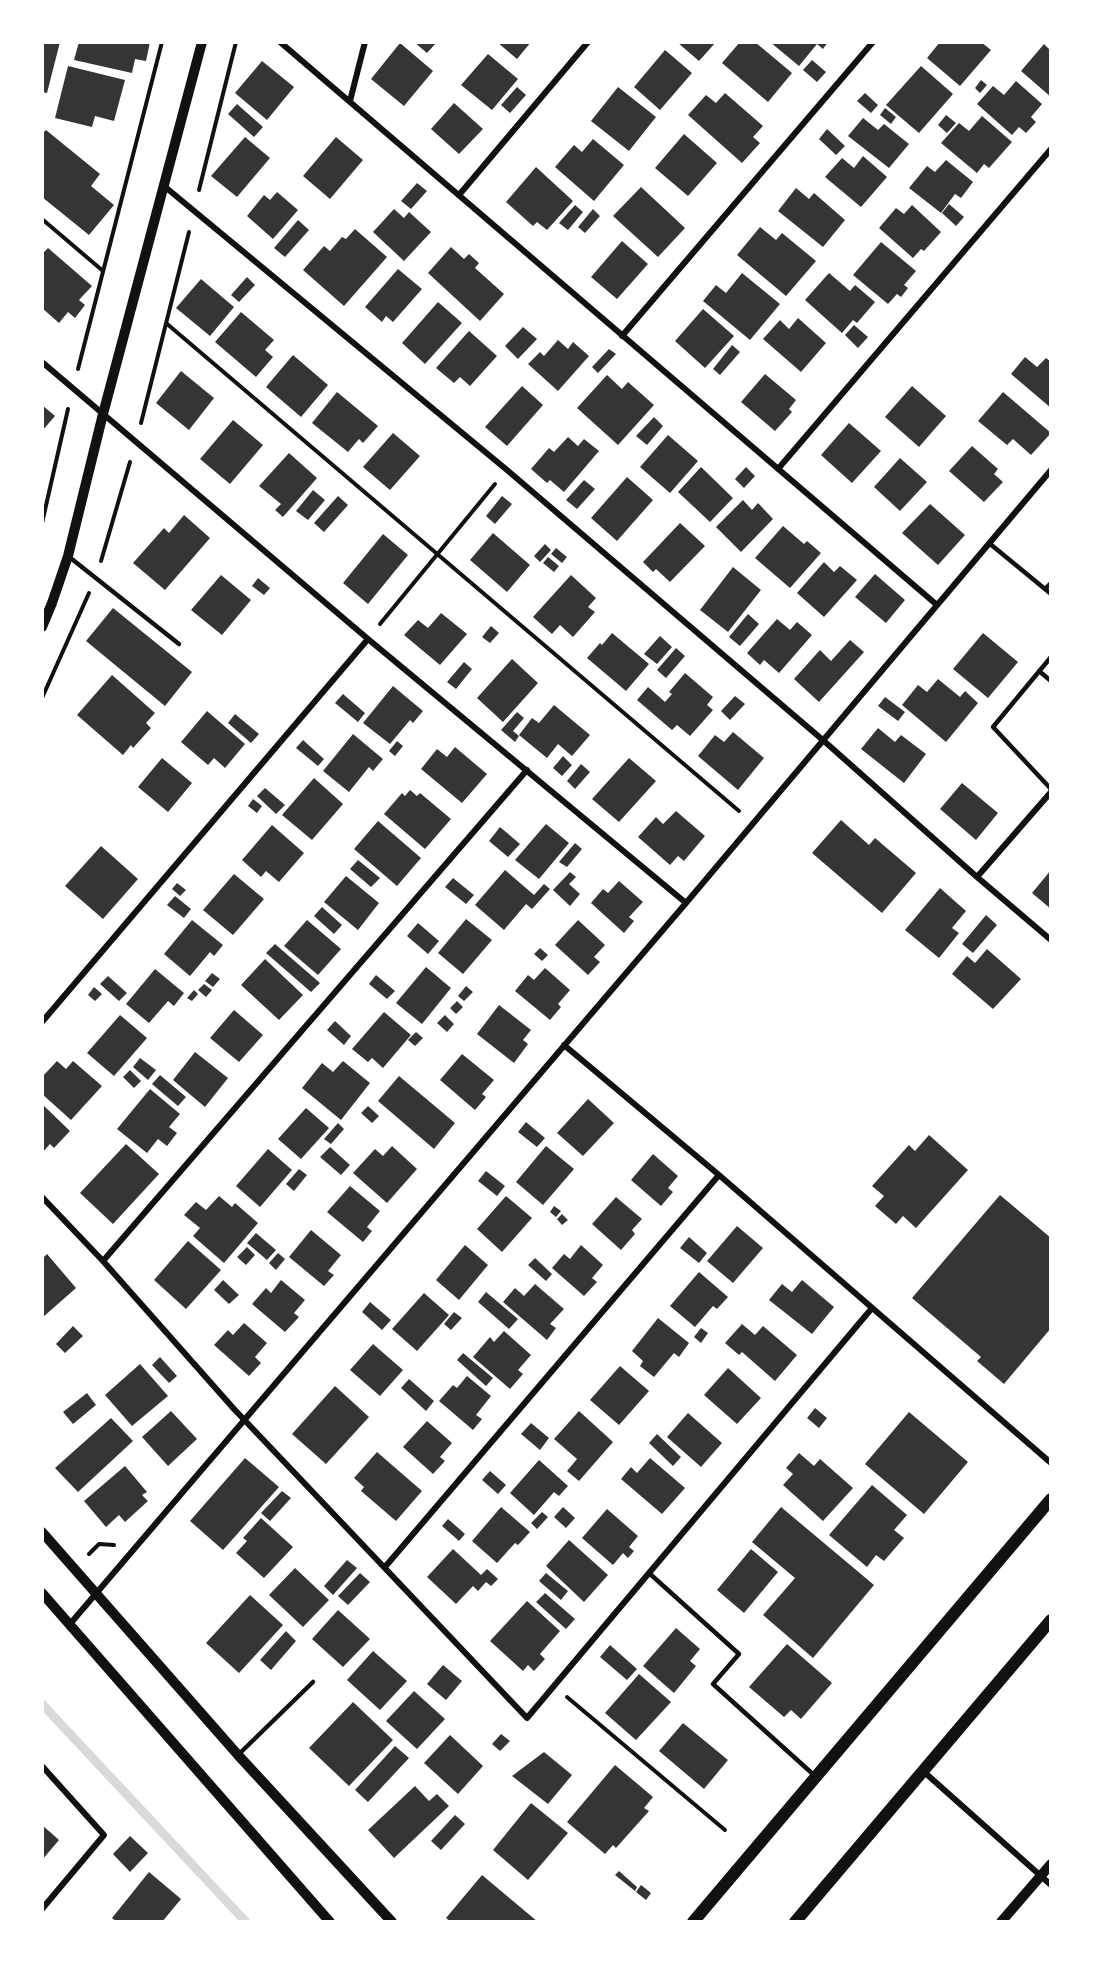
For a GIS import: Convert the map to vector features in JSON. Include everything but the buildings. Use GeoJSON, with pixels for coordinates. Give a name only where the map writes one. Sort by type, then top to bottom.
{"type":"FeatureCollection","features":[{"type":"Feature","properties":{"kind":"main road"},"geometry":{"type":"LineString","coordinates":[[693,1922],[818,1778],[1051,1499]]}},
{"type":"Feature","properties":{"kind":"main road"},"geometry":{"type":"LineString","coordinates":[[795,1922],[1051,1620]]}},
{"type":"Feature","properties":{"kind":"street"},"geometry":{"type":"LineString","coordinates":[[42,627],[68,556],[103,414],[202,42]]}},
{"type":"Feature","properties":{"kind":"street"},"geometry":{"type":"LineString","coordinates":[[280,42],[937,606]]}},
{"type":"Feature","properties":{"kind":"street"},"geometry":{"type":"LineString","coordinates":[[350,101],[365,42]]}},
{"type":"Feature","properties":{"kind":"street"},"geometry":{"type":"LineString","coordinates":[[459,195],[588,42]]}},
{"type":"Feature","properties":{"kind":"street"},"geometry":{"type":"LineString","coordinates":[[622,336],[873,42]]}},
{"type":"Feature","properties":{"kind":"street"},"geometry":{"type":"LineString","coordinates":[[778,469],[1051,148]]}},
{"type":"Feature","properties":{"kind":"street"},"geometry":{"type":"LineString","coordinates":[[164,186],[507,470],[824,741],[1051,940]]}},
{"type":"Feature","properties":{"kind":"street"},"geometry":{"type":"LineString","coordinates":[[42,362],[368,639],[687,903]]}},
{"type":"Feature","properties":{"kind":"street"},"geometry":{"type":"LineString","coordinates":[[70,1624],[687,903],[1051,470]]}},
{"type":"Feature","properties":{"kind":"street"},"geometry":{"type":"LineString","coordinates":[[42,1022],[368,639]]}},
{"type":"Feature","properties":{"kind":"street"},"geometry":{"type":"LineString","coordinates":[[103,1261],[527,770]]}},
{"type":"Feature","properties":{"kind":"street"},"geometry":{"type":"LineString","coordinates":[[977,877],[1051,790]]}},
{"type":"Feature","properties":{"kind":"street"},"geometry":{"type":"LineString","coordinates":[[564,1045],[1051,1463]]}},
{"type":"Feature","properties":{"kind":"street"},"geometry":{"type":"LineString","coordinates":[[385,1567],[718,1175]]}},
{"type":"Feature","properties":{"kind":"street"},"geometry":{"type":"LineString","coordinates":[[42,1197],[103,1261],[244,1420],[527,1718],[872,1308]]}},
{"type":"Feature","properties":{"kind":"street"},"geometry":{"type":"LineString","coordinates":[[42,1532],[238,1755],[392,1922]]}},
{"type":"Feature","properties":{"kind":"street"},"geometry":{"type":"LineString","coordinates":[[42,1593],[330,1922]]}},
{"type":"Feature","properties":{"kind":"street"},"geometry":{"type":"LineString","coordinates":[[42,1766],[104,1835],[42,1909]]}},
{"type":"Feature","properties":{"kind":"street"},"geometry":{"type":"LineString","coordinates":[[923,1771],[1051,1885]]}},
{"type":"Feature","properties":{"kind":"street"},"geometry":{"type":"LineString","coordinates":[[1001,1922],[1051,1864]]}},
{"type":"Feature","properties":{"kind":"lane"},"geometry":{"type":"LineString","coordinates":[[989,543],[1051,594]]}},
{"type":"Feature","properties":{"kind":"lane"},"geometry":{"type":"LineString","coordinates":[[68,556],[179,644]]}},
{"type":"Feature","properties":{"kind":"lane"},"geometry":{"type":"LineString","coordinates":[[1045,590],[1051,583]]}},
{"type":"Feature","properties":{"kind":"lane"},"geometry":{"type":"LineString","coordinates":[[1051,657],[993,727],[1051,790]]}},
{"type":"Feature","properties":{"kind":"lane"},"geometry":{"type":"LineString","coordinates":[[1039,671],[1051,681]]}},
{"type":"Feature","properties":{"kind":"lane"},"geometry":{"type":"LineString","coordinates":[[649,1573],[739,1654],[713,1684],[818,1778]]}},
{"type":"Feature","properties":{"kind":"lane"},"geometry":{"type":"LineString","coordinates":[[238,1755],[313,1682]]}},
{"type":"Feature","properties":{"kind":"path"},"geometry":{"type":"LineString","coordinates":[[42,523],[73,387],[162,42]]}},
{"type":"Feature","properties":{"kind":"path"},"geometry":{"type":"LineString","coordinates":[[42,698],[96,578],[136,441],[236,42]]}},
{"type":"Feature","properties":{"kind":"path"},"geometry":{"type":"LineString","coordinates":[[42,219],[103,271]]}},
{"type":"Feature","properties":{"kind":"path"},"geometry":{"type":"LineString","coordinates":[[166,323],[739,812]]}},
{"type":"Feature","properties":{"kind":"path"},"geometry":{"type":"LineString","coordinates":[[368,639],[507,470]]}},
{"type":"Feature","properties":{"kind":"path"},"geometry":{"type":"LineString","coordinates":[[73,1568],[99,1544],[114,1545],[121,1536]]}},
{"type":"Feature","properties":{"kind":"path"},"geometry":{"type":"LineString","coordinates":[[554,1686],[725,1830]]}},
{"type":"Feature","properties":{"kind":"waterway"},"geometry":{"type":"LineString","coordinates":[[42,1704],[246,1922]]}}]}
